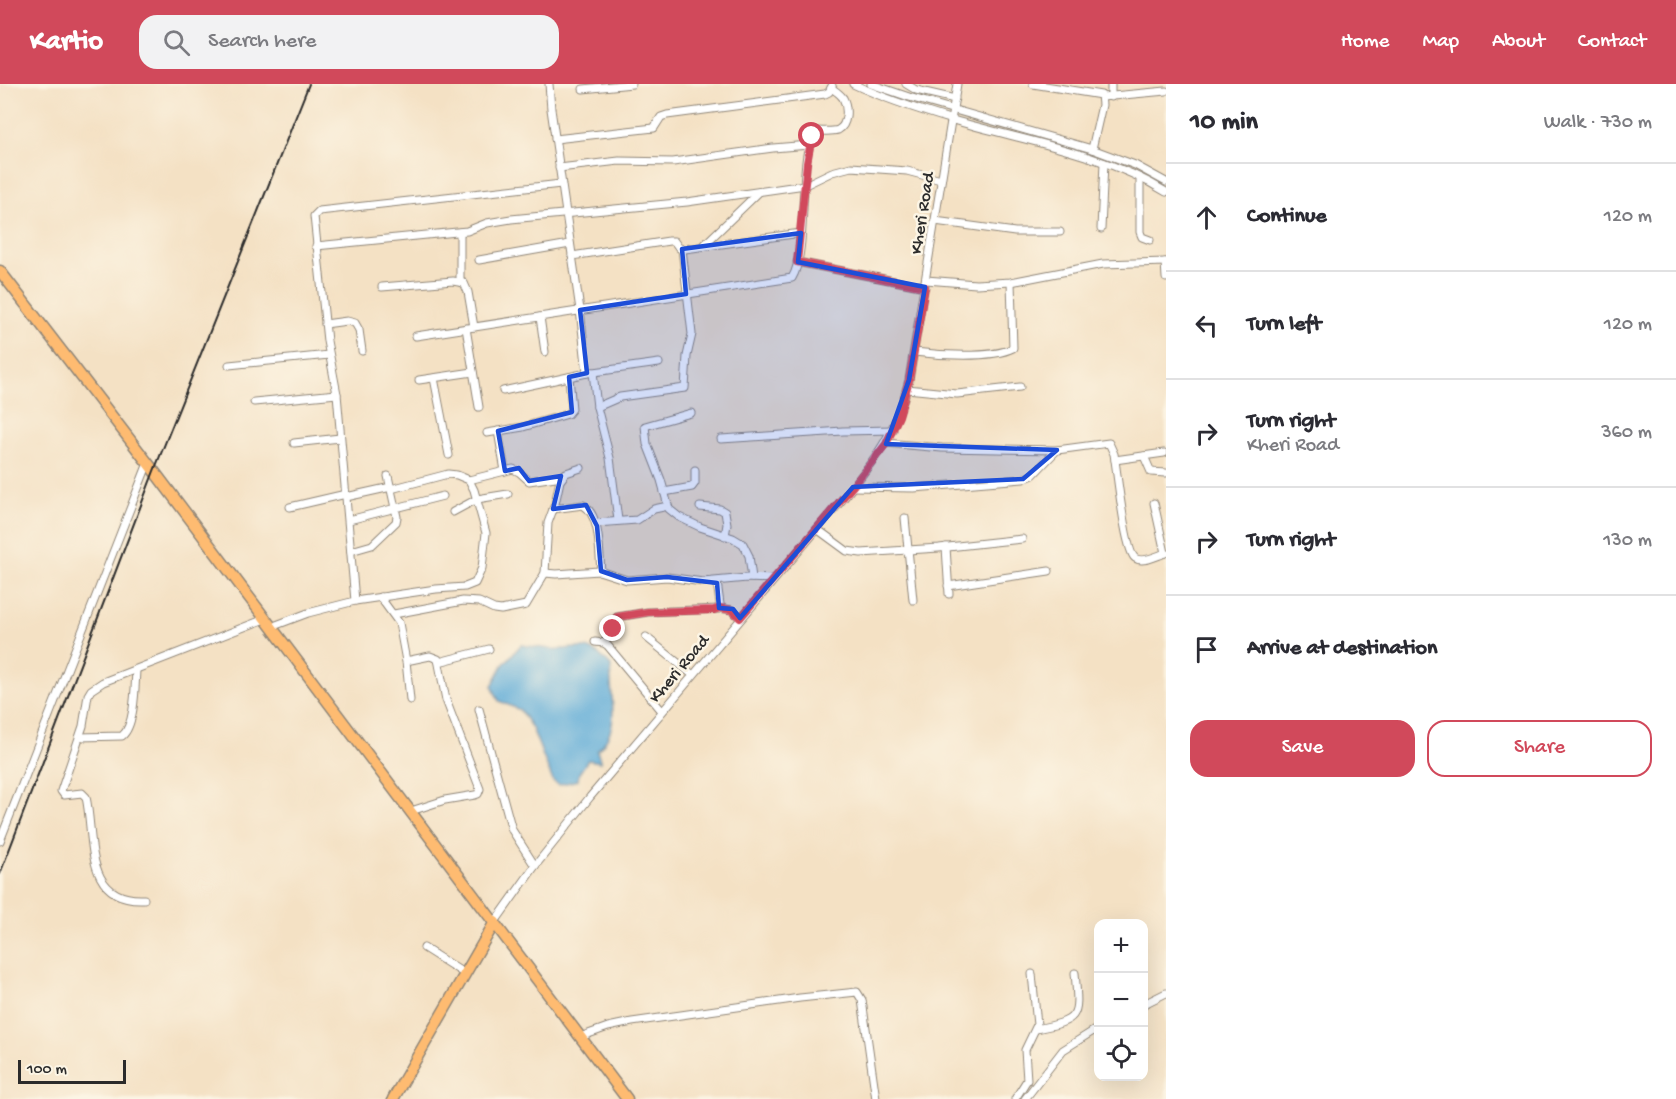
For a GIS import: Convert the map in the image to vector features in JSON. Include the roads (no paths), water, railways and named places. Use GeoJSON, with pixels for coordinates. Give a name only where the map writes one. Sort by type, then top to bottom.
{"type":"FeatureCollection","features":[{"type":"Feature","properties":{"kind":"highway"},"geometry":{"type":"LineString","coordinates":[[0,271],[148,463],[627,1099]]}},
{"type":"Feature","properties":{"kind":"highway"},"geometry":{"type":"LineString","coordinates":[[393,1099],[495,922]]}},
{"type":"Feature","properties":{"kind":"street"},"geometry":{"type":"LineString","coordinates":[[549,84],[580,310],[590,373],[610,458],[618,520]]}},
{"type":"Feature","properties":{"kind":"street"},"geometry":{"type":"LineString","coordinates":[[583,89],[632,84]]}},
{"type":"Feature","properties":{"kind":"street"},"geometry":{"type":"LineString","coordinates":[[853,84],[873,93],[1092,149],[1135,165],[1166,182]]}},
{"type":"Feature","properties":{"kind":"street"},"geometry":{"type":"LineString","coordinates":[[873,84],[953,114],[1104,163],[1166,192]]}},
{"type":"Feature","properties":{"kind":"street"},"geometry":{"type":"LineString","coordinates":[[906,84],[916,90],[955,99]]}},
{"type":"Feature","properties":{"kind":"street","name":"Kheri Road"},"geometry":{"type":"LineString","coordinates":[[495,922],[535,866],[590,797],[886,444],[907,389],[957,84]]}},
{"type":"Feature","properties":{"kind":"street"},"geometry":{"type":"LineString","coordinates":[[1033,84],[1098,94],[1102,98],[1166,91]]}},
{"type":"Feature","properties":{"kind":"street"},"geometry":{"type":"LineString","coordinates":[[1111,84],[1111,97]]}},
{"type":"Feature","properties":{"kind":"street"},"geometry":{"type":"LineString","coordinates":[[416,336],[789,280],[795,275],[797,262],[809,145],[814,133],[836,130],[844,124],[846,106],[840,94],[832,86],[825,94],[667,115],[661,117],[654,128],[555,139]]}},
{"type":"Feature","properties":{"kind":"street"},"geometry":{"type":"LineString","coordinates":[[1092,149],[1102,98]]}},
{"type":"Feature","properties":{"kind":"street"},"geometry":{"type":"LineString","coordinates":[[559,168],[619,161],[673,162],[809,145]]}},
{"type":"Feature","properties":{"kind":"street"},"geometry":{"type":"LineString","coordinates":[[1101,229],[1104,163]]}},
{"type":"Feature","properties":{"kind":"street"},"geometry":{"type":"LineString","coordinates":[[316,246],[460,232],[495,221],[687,202],[759,192],[805,185],[832,172],[851,167],[907,171],[942,180]]}},
{"type":"Feature","properties":{"kind":"street"},"geometry":{"type":"LineString","coordinates":[[1140,178],[1140,232],[1142,237],[1150,240]]}},
{"type":"Feature","properties":{"kind":"street"},"geometry":{"type":"LineString","coordinates":[[355,601],[337,394],[325,324],[314,218],[319,211],[561,184]]}},
{"type":"Feature","properties":{"kind":"street"},"geometry":{"type":"LineString","coordinates":[[702,247],[759,192]]}},
{"type":"Feature","properties":{"kind":"street"},"geometry":{"type":"LineString","coordinates":[[935,222],[1005,231],[1060,232]]}},
{"type":"Feature","properties":{"kind":"street"},"geometry":{"type":"LineString","coordinates":[[460,232],[460,281]]}},
{"type":"Feature","properties":{"kind":"street"},"geometry":{"type":"LineString","coordinates":[[682,249],[801,233]]}},
{"type":"Feature","properties":{"kind":"street"},"geometry":{"type":"LineString","coordinates":[[572,256],[669,241],[674,241],[682,249],[692,334],[686,361],[685,388],[620,397],[597,407]]}},
{"type":"Feature","properties":{"kind":"street"},"geometry":{"type":"LineString","coordinates":[[479,260],[570,244]]}},
{"type":"Feature","properties":{"kind":"street"},"geometry":{"type":"LineString","coordinates":[[797,262],[926,284],[1011,282],[1103,264],[1166,262],[1166,278]]}},
{"type":"Feature","properties":{"kind":"street"},"geometry":{"type":"LineString","coordinates":[[382,287],[460,281],[467,286],[473,372],[479,407]]}},
{"type":"Feature","properties":{"kind":"street"},"geometry":{"type":"LineString","coordinates":[[914,352],[963,355],[1006,351],[1013,348],[1011,282]]}},
{"type":"Feature","properties":{"kind":"street"},"geometry":{"type":"LineString","coordinates":[[540,317],[545,352]]}},
{"type":"Feature","properties":{"kind":"street"},"geometry":{"type":"LineString","coordinates":[[325,324],[347,321],[355,323],[359,330],[362,351]]}},
{"type":"Feature","properties":{"kind":"street"},"geometry":{"type":"LineString","coordinates":[[229,365],[330,355]]}},
{"type":"Feature","properties":{"kind":"street"},"geometry":{"type":"LineString","coordinates":[[503,391],[590,373],[659,363]]}},
{"type":"Feature","properties":{"kind":"street"},"geometry":{"type":"LineString","coordinates":[[419,380],[473,372]]}},
{"type":"Feature","properties":{"kind":"street"},"geometry":{"type":"LineString","coordinates":[[487,433],[523,427],[568,414],[572,409],[569,377]]}},
{"type":"Feature","properties":{"kind":"street"},"geometry":{"type":"LineString","coordinates":[[434,378],[449,455]]}},
{"type":"Feature","properties":{"kind":"street"},"geometry":{"type":"LineString","coordinates":[[907,389],[957,394],[1020,387]]}},
{"type":"Feature","properties":{"kind":"street"},"geometry":{"type":"LineString","coordinates":[[254,402],[337,394]]}},
{"type":"Feature","properties":{"kind":"street"},"geometry":{"type":"LineString","coordinates":[[691,413],[645,426],[647,444],[668,506],[679,517],[739,541],[747,549],[752,578]]}},
{"type":"Feature","properties":{"kind":"street"},"geometry":{"type":"LineString","coordinates":[[721,439],[892,430]]}},
{"type":"Feature","properties":{"kind":"street"},"geometry":{"type":"LineString","coordinates":[[498,431],[505,471]]}},
{"type":"Feature","properties":{"kind":"street"},"geometry":{"type":"LineString","coordinates":[[294,443],[340,438]]}},
{"type":"Feature","properties":{"kind":"street"},"geometry":{"type":"LineString","coordinates":[[886,444],[942,448],[1056,450],[1109,443],[1113,448],[1127,538],[1136,559],[1144,560],[1165,553],[1154,503]]}},
{"type":"Feature","properties":{"kind":"street"},"geometry":{"type":"LineString","coordinates":[[852,487],[914,488],[1023,479],[1033,475],[1056,450]]}},
{"type":"Feature","properties":{"kind":"street"},"geometry":{"type":"LineString","coordinates":[[1115,460],[1164,453]]}},
{"type":"Feature","properties":{"kind":"street"},"geometry":{"type":"LineString","coordinates":[[1144,456],[1151,472],[1166,472]]}},
{"type":"Feature","properties":{"kind":"street"},"geometry":{"type":"LineString","coordinates":[[0,841],[148,463]]}},
{"type":"Feature","properties":{"kind":"street"},"geometry":{"type":"LineString","coordinates":[[290,507],[391,488],[448,474],[469,480],[516,470],[529,481],[562,476],[581,468]]}},
{"type":"Feature","properties":{"kind":"street"},"geometry":{"type":"LineString","coordinates":[[664,492],[692,487],[695,470]]}},
{"type":"Feature","properties":{"kind":"street"},"geometry":{"type":"LineString","coordinates":[[351,551],[372,545],[386,529],[396,522],[388,476]]}},
{"type":"Feature","properties":{"kind":"street"},"geometry":{"type":"LineString","coordinates":[[394,615],[463,601],[479,602],[497,610],[519,608],[529,602],[545,573],[548,523],[562,476]]}},
{"type":"Feature","properties":{"kind":"street"},"geometry":{"type":"LineString","coordinates":[[144,899],[122,897],[106,886],[94,861],[86,797],[82,793],[62,794],[63,784],[80,737],[91,690],[103,682],[136,669],[268,623],[355,601],[465,587],[475,583],[482,568],[486,533],[477,499],[469,480]]}},
{"type":"Feature","properties":{"kind":"street"},"geometry":{"type":"LineString","coordinates":[[453,512],[477,499],[508,494]]}},
{"type":"Feature","properties":{"kind":"street"},"geometry":{"type":"LineString","coordinates":[[349,520],[443,496]]}},
{"type":"Feature","properties":{"kind":"street"},"geometry":{"type":"LineString","coordinates":[[553,509],[586,506],[596,523],[601,571]]}},
{"type":"Feature","properties":{"kind":"street"},"geometry":{"type":"LineString","coordinates":[[596,523],[640,519],[654,509],[668,506]]}},
{"type":"Feature","properties":{"kind":"street"},"geometry":{"type":"LineString","coordinates":[[700,507],[720,509],[725,512],[727,524],[725,536]]}},
{"type":"Feature","properties":{"kind":"street"},"geometry":{"type":"LineString","coordinates":[[905,518],[913,600]]}},
{"type":"Feature","properties":{"kind":"street"},"geometry":{"type":"LineString","coordinates":[[817,529],[837,545],[853,553],[946,547],[1022,538]]}},
{"type":"Feature","properties":{"kind":"street"},"geometry":{"type":"LineString","coordinates":[[946,547],[948,590],[1049,571]]}},
{"type":"Feature","properties":{"kind":"street"},"geometry":{"type":"LineString","coordinates":[[545,573],[601,571],[621,580],[667,576],[703,582],[752,578],[774,579]]}},
{"type":"Feature","properties":{"kind":"street"},"geometry":{"type":"LineString","coordinates":[[717,582],[720,608]]}},
{"type":"Feature","properties":{"kind":"street"},"geometry":{"type":"LineString","coordinates":[[380,597],[394,615],[400,628],[410,700]]}},
{"type":"Feature","properties":{"kind":"street"},"geometry":{"type":"LineString","coordinates":[[604,643],[611,634],[617,617],[648,612],[720,608],[732,610],[740,618]]}},
{"type":"Feature","properties":{"kind":"street"},"geometry":{"type":"LineString","coordinates":[[646,637],[693,675]]}},
{"type":"Feature","properties":{"kind":"street"},"geometry":{"type":"LineString","coordinates":[[595,642],[604,643],[662,711]]}},
{"type":"Feature","properties":{"kind":"street"},"geometry":{"type":"LineString","coordinates":[[439,662],[489,649]]}},
{"type":"Feature","properties":{"kind":"street"},"geometry":{"type":"LineString","coordinates":[[406,661],[430,656],[436,657],[439,662],[444,692],[476,775],[480,792],[476,795],[444,800],[411,811]]}},
{"type":"Feature","properties":{"kind":"street"},"geometry":{"type":"LineString","coordinates":[[80,737],[119,736],[127,732],[132,715],[136,669]]}},
{"type":"Feature","properties":{"kind":"street"},"geometry":{"type":"LineString","coordinates":[[479,709],[512,830],[535,866]]}},
{"type":"Feature","properties":{"kind":"street"},"geometry":{"type":"LineString","coordinates":[[424,948],[465,974]]}},
{"type":"Feature","properties":{"kind":"street"},"geometry":{"type":"LineString","coordinates":[[1036,1029],[1065,1022],[1073,1016],[1077,999],[1075,973]]}},
{"type":"Feature","properties":{"kind":"street"},"geometry":{"type":"LineString","coordinates":[[1015,1099],[1027,1080],[1025,1050],[1036,1029],[1037,1016],[1032,974]]}},
{"type":"Feature","properties":{"kind":"street"},"geometry":{"type":"LineString","coordinates":[[580,1037],[608,1027],[632,1022],[857,992],[862,1000],[876,1099]]}},
{"type":"Feature","properties":{"kind":"street"},"geometry":{"type":"LineString","coordinates":[[1148,1002],[1166,993]]}},
{"type":"Feature","properties":{"kind":"street"},"geometry":{"type":"LineString","coordinates":[[1025,1099],[1063,1050],[1094,1031]]}},
{"type":"Feature","properties":{"kind":"water"},"geometry":{"type":"Polygon","coordinates":[[[521,645],[550,649],[589,649],[611,666],[613,721],[605,741],[597,751],[601,762],[588,760],[579,773],[578,780],[559,785],[553,781],[532,728],[520,710],[499,701],[492,686],[503,665],[521,645]]]}},
{"type":"Feature","properties":{"kind":"railway"},"geometry":{"type":"LineString","coordinates":[[0,874],[154,471],[309,84]]}}]}
